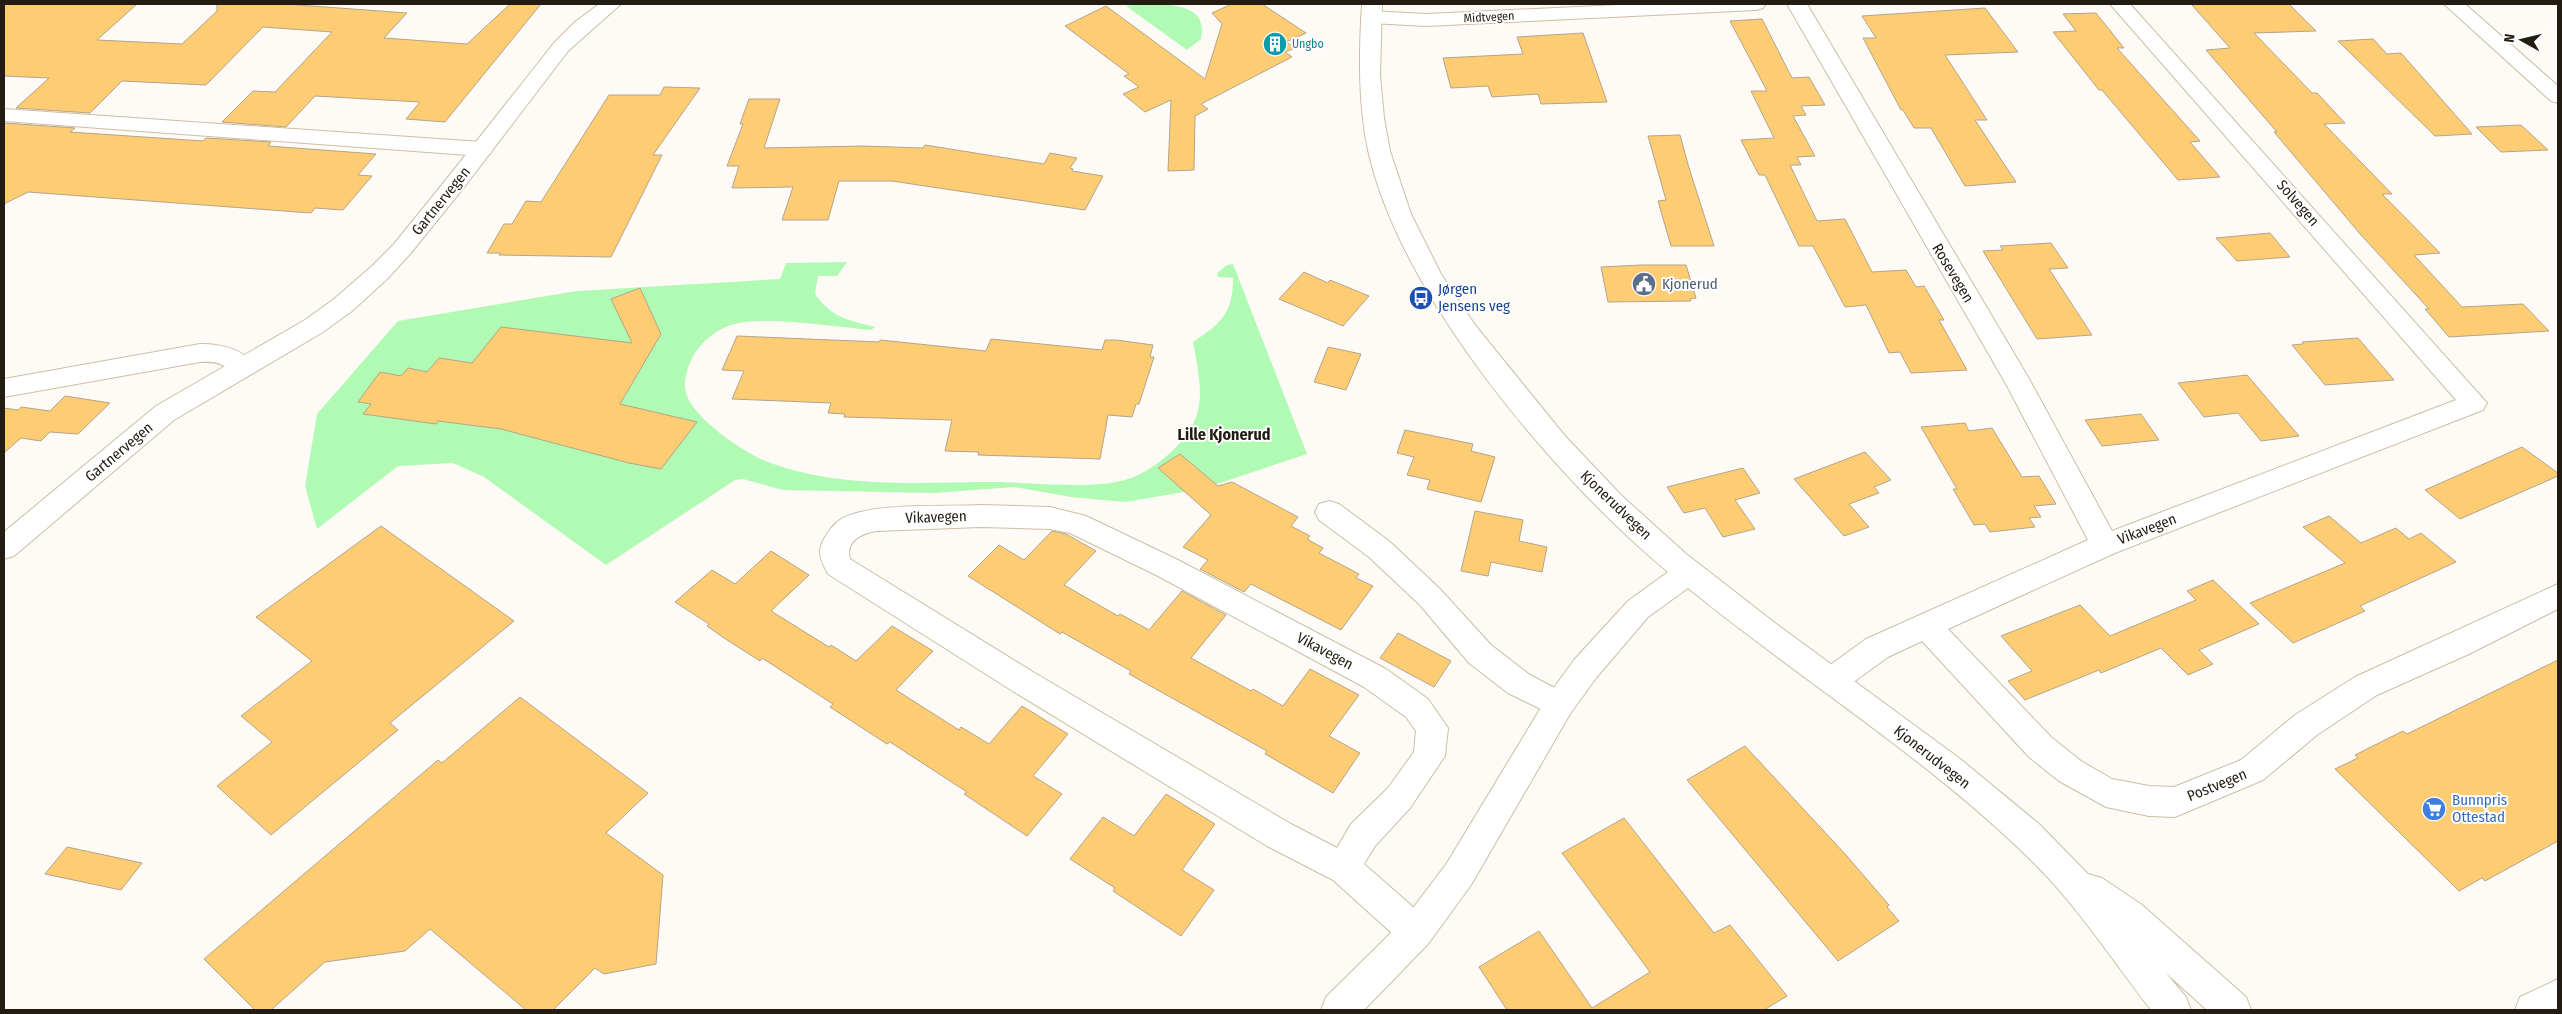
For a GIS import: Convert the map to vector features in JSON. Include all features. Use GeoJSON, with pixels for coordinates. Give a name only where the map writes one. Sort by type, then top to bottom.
{"type":"FeatureCollection","features":[{"type":"Feature","properties":{"kind":"street","name":"Gartnervegen"},"geometry":{"type":"LineString","coordinates":[[4,548],[165,413],[314,326],[343,305],[379,273],[402,249],[561,47],[582,26],[611,4]]}},
{"type":"Feature","properties":{"kind":"street","name":"Midtvegen"},"geometry":{"type":"LineString","coordinates":[[1371,10],[1426,20],[1592,8],[1756,4]]}},
{"type":"Feature","properties":{"kind":"street","name":"Rosevegen"},"geometry":{"type":"LineString","coordinates":[[1797,4],[2019,384],[2105,545]]}},
{"type":"Feature","properties":{"kind":"street","name":"Solvegen"},"geometry":{"type":"LineString","coordinates":[[2120,4],[2474,403]]}},
{"type":"Feature","properties":{"kind":"street"},"geometry":{"type":"LineString","coordinates":[[2454,4],[2558,97]]}},
{"type":"Feature","properties":{"kind":"street","name":"Kjonerudvegen"},"geometry":{"type":"LineString","coordinates":[[1371,10],[1370,85],[1373,120],[1382,162],[1413,246],[1436,286],[1511,390],[1582,474],[1633,524],[1689,572],[1741,614],[1932,754],[1994,806],[2064,871],[2130,917],[2233,1010]]}},
{"type":"Feature","properties":{"kind":"street"},"geometry":{"type":"LineString","coordinates":[[4,115],[482,148]]}},
{"type":"Feature","properties":{"kind":"street"},"geometry":{"type":"LineString","coordinates":[[4,388],[200,352],[220,353],[236,361],[243,368]]}},
{"type":"Feature","properties":{"kind":"street","name":"Vikavegen"},"geometry":{"type":"LineString","coordinates":[[1833,680],[1877,648],[1926,624],[2105,545],[2310,468],[2474,403]]}},
{"type":"Feature","properties":{"kind":"street"},"geometry":{"type":"LineString","coordinates":[[1329,512],[1379,549],[1430,597],[1480,654],[1519,684],[1559,705]]}},
{"type":"Feature","properties":{"kind":"street","name":"Vikavegen"},"geometry":{"type":"LineString","coordinates":[[1345,869],[1353,848],[1362,835],[1399,798],[1429,756],[1432,728],[1417,708],[1375,678],[1168,568],[1076,524],[1050,518],[989,516],[876,520],[851,526],[838,540],[834,552],[838,566],[1030,686],[1279,835],[1345,869],[1416,932]]}},
{"type":"Feature","properties":{"kind":"street"},"geometry":{"type":"LineString","coordinates":[[1339,1010],[1416,932],[1459,874],[1559,705],[1585,669],[1638,609],[1689,572]]}},
{"type":"Feature","properties":{"kind":"street","name":"Postvegen"},"geometry":{"type":"LineString","coordinates":[[1926,624],[2040,747],[2070,771],[2106,792],[2149,801],[2175,802],[2252,770],[2306,725],[2366,686],[2458,645],[2558,596]]}},
{"type":"Feature","properties":{"kind":"street","name":"Kjonerudvegen"},"geometry":{"type":"LineString","coordinates":[[2064,871],[2173,1010]]}},
{"type":"Feature","properties":{"kind":"street"},"geometry":{"type":"LineString","coordinates":[[2533,1010],[2558,997]]}},
{"type":"Feature","properties":{"kind":"green space"},"geometry":{"type":"Polygon","coordinates":[[[1138,4],[1171,5],[1192,11],[1202,27],[1201,39],[1187,50],[1126,6],[1138,4]]]}},
{"type":"Feature","properties":{"kind":"green space"},"geometry":{"type":"Polygon","coordinates":[[[847,262],[837,276],[818,276],[815,294],[834,313],[849,320],[875,327],[871,330],[780,321],[745,322],[725,327],[714,334],[699,347],[692,358],[685,386],[687,396],[692,405],[720,433],[763,460],[789,469],[816,475],[872,482],[1000,482],[1077,485],[1113,483],[1134,477],[1169,454],[1182,441],[1197,416],[1200,389],[1193,342],[1211,329],[1223,317],[1231,301],[1233,278],[1218,277],[1217,273],[1227,265],[1233,264],[1307,454],[1202,489],[1125,502],[1071,497],[1014,487],[934,493],[783,490],[743,479],[735,480],[606,565],[484,477],[453,463],[398,466],[317,529],[305,486],[317,414],[398,321],[577,291],[780,279],[786,263],[847,262]]]}},
{"type":"Feature","properties":{"kind":"building"},"geometry":{"type":"Polygon","coordinates":[[[4,4],[137,4],[97,40],[182,44],[217,11],[217,4],[285,4],[407,13],[384,38],[467,44],[510,4],[541,4],[445,122],[406,119],[420,102],[315,96],[286,127],[222,122],[253,91],[275,92],[332,32],[263,27],[206,85],[122,81],[90,113],[16,108],[49,78],[4,76],[4,4]]]}},
{"type":"Feature","properties":{"kind":"building"},"geometry":{"type":"Polygon","coordinates":[[[1232,4],[1262,4],[1306,33],[1286,42],[1295,48],[1285,52],[1292,57],[1201,104],[1208,109],[1195,116],[1194,170],[1168,171],[1171,100],[1145,112],[1123,94],[1139,87],[1124,76],[1129,74],[1065,26],[1106,6],[1205,79],[1222,24],[1212,13],[1232,4]]]}},
{"type":"Feature","properties":{"kind":"building"},"geometry":{"type":"Polygon","coordinates":[[[2191,4],[2289,4],[2316,31],[2254,33],[2312,93],[2317,93],[2345,123],[2324,124],[2392,194],[2382,194],[2440,253],[2414,255],[2462,307],[2523,304],[2549,331],[2449,337],[2425,309],[2429,309],[2361,235],[2274,132],[2277,132],[2206,50],[2230,48],[2191,4]]]}},
{"type":"Feature","properties":{"kind":"building"},"geometry":{"type":"Polygon","coordinates":[[[1985,8],[2018,52],[1945,55],[1987,120],[1975,120],[2016,182],[1965,186],[1931,128],[1914,128],[1903,110],[1901,110],[1863,38],[1876,38],[1862,16],[1985,8]]]}},
{"type":"Feature","properties":{"kind":"building"},"geometry":{"type":"Polygon","coordinates":[[[2096,13],[2124,48],[2117,48],[2200,141],[2190,142],[2220,177],[2178,180],[2102,90],[2099,90],[2053,32],[2076,31],[2063,14],[2096,13]]]}},
{"type":"Feature","properties":{"kind":"building"},"geometry":{"type":"Polygon","coordinates":[[[1762,19],[1792,78],[1809,77],[1825,105],[1801,106],[1806,115],[1793,116],[1815,156],[1797,157],[1801,165],[1790,165],[1817,221],[1845,219],[1872,272],[1906,270],[1916,287],[1924,286],[1944,320],[1939,320],[1967,370],[1911,373],[1900,352],[1889,353],[1866,305],[1845,307],[1813,246],[1799,246],[1765,175],[1759,175],[1741,140],[1774,138],[1751,91],[1767,91],[1730,21],[1762,19]]]}},
{"type":"Feature","properties":{"kind":"building"},"geometry":{"type":"Polygon","coordinates":[[[1583,33],[1607,102],[1541,104],[1538,94],[1492,97],[1488,86],[1451,88],[1443,58],[1523,54],[1517,37],[1583,33]]]}},
{"type":"Feature","properties":{"kind":"building"},"geometry":{"type":"Polygon","coordinates":[[[2373,39],[2387,54],[2401,53],[2472,134],[2435,136],[2338,41],[2373,39]]]}},
{"type":"Feature","properties":{"kind":"building"},"geometry":{"type":"Polygon","coordinates":[[[664,87],[700,88],[653,155],[662,155],[611,257],[499,255],[500,253],[487,253],[504,224],[512,224],[526,201],[541,202],[609,95],[660,95],[664,87]]]}},
{"type":"Feature","properties":{"kind":"building"},"geometry":{"type":"Polygon","coordinates":[[[749,99],[780,99],[764,148],[862,146],[923,148],[925,145],[1044,164],[1050,153],[1077,158],[1070,168],[1073,169],[1072,171],[1103,176],[1085,210],[892,181],[839,181],[828,220],[782,220],[793,187],[732,188],[739,166],[727,166],[743,124],[740,124],[749,99]]]}},
{"type":"Feature","properties":{"kind":"building"},"geometry":{"type":"Polygon","coordinates":[[[4,123],[75,128],[70,132],[203,141],[206,138],[271,142],[268,146],[376,154],[358,175],[372,176],[343,210],[315,208],[311,213],[28,192],[4,204],[4,123]]]}},
{"type":"Feature","properties":{"kind":"building"},"geometry":{"type":"Polygon","coordinates":[[[2521,125],[2548,150],[2501,152],[2476,127],[2521,125]]]}},
{"type":"Feature","properties":{"kind":"building"},"geometry":{"type":"Polygon","coordinates":[[[1680,135],[1714,246],[1671,246],[1658,201],[1666,200],[1648,136],[1680,135]]]}},
{"type":"Feature","properties":{"kind":"building"},"geometry":{"type":"Polygon","coordinates":[[[2270,233],[2290,257],[2237,261],[2216,238],[2270,233]]]}},
{"type":"Feature","properties":{"kind":"building"},"geometry":{"type":"Polygon","coordinates":[[[2051,243],[2068,268],[2049,269],[2092,335],[2037,339],[1983,251],[2003,250],[2000,246],[2051,243]]]}},
{"type":"Feature","properties":{"kind":"building"},"geometry":{"type":"Polygon","coordinates":[[[1686,265],[1696,298],[1690,299],[1691,301],[1608,302],[1601,267],[1686,265]]]}},
{"type":"Feature","properties":{"kind":"building"},"geometry":{"type":"Polygon","coordinates":[[[1304,272],[1328,283],[1330,280],[1369,296],[1343,326],[1279,299],[1304,272]]]}},
{"type":"Feature","properties":{"kind":"building"},"geometry":{"type":"Polygon","coordinates":[[[640,288],[661,334],[620,404],[697,422],[661,469],[629,463],[501,429],[438,421],[436,424],[363,414],[371,404],[358,402],[380,372],[401,376],[408,368],[427,372],[439,358],[472,363],[501,327],[632,343],[611,299],[640,288]]]}},
{"type":"Feature","properties":{"kind":"building"},"geometry":{"type":"Polygon","coordinates":[[[737,336],[879,342],[880,340],[986,351],[991,339],[1102,350],[1105,340],[1116,340],[1153,345],[1150,357],[1154,357],[1139,404],[1136,404],[1132,417],[1108,415],[1100,459],[978,455],[979,452],[945,451],[952,420],[844,417],[845,414],[828,413],[831,403],[732,399],[744,371],[722,370],[737,336]]]}},
{"type":"Feature","properties":{"kind":"building"},"geometry":{"type":"Polygon","coordinates":[[[2358,338],[2394,380],[2325,385],[2292,345],[2303,344],[2302,342],[2358,338]]]}},
{"type":"Feature","properties":{"kind":"building"},"geometry":{"type":"Polygon","coordinates":[[[1328,347],[1361,354],[1346,390],[1314,382],[1328,347]]]}},
{"type":"Feature","properties":{"kind":"building"},"geometry":{"type":"Polygon","coordinates":[[[2247,375],[2299,436],[2261,441],[2238,413],[2204,417],[2178,383],[2247,375]]]}},
{"type":"Feature","properties":{"kind":"building"},"geometry":{"type":"Polygon","coordinates":[[[65,396],[110,403],[78,434],[50,432],[41,441],[21,438],[4,453],[4,408],[18,410],[21,407],[50,411],[65,396]]]}},
{"type":"Feature","properties":{"kind":"building"},"geometry":{"type":"Polygon","coordinates":[[[2141,414],[2159,440],[2102,446],[2085,420],[2141,414]]]}},
{"type":"Feature","properties":{"kind":"building"},"geometry":{"type":"Polygon","coordinates":[[[1965,423],[1969,431],[1992,428],[2022,477],[2039,476],[2056,504],[2034,506],[2041,517],[2029,518],[2035,527],[1990,532],[1985,524],[1974,525],[1953,489],[1957,489],[1921,427],[1965,423]]]}},
{"type":"Feature","properties":{"kind":"building"},"geometry":{"type":"Polygon","coordinates":[[[1405,430],[1473,444],[1471,451],[1495,457],[1481,502],[1427,489],[1430,480],[1407,475],[1414,457],[1397,453],[1405,430]]]}},
{"type":"Feature","properties":{"kind":"building"},"geometry":{"type":"Polygon","coordinates":[[[2522,447],[2558,473],[2558,476],[2460,519],[2425,490],[2522,447]]]}},
{"type":"Feature","properties":{"kind":"building"},"geometry":{"type":"Polygon","coordinates":[[[1865,452],[1891,480],[1874,487],[1879,493],[1849,504],[1869,527],[1844,536],[1794,479],[1865,452]]]}},
{"type":"Feature","properties":{"kind":"building"},"geometry":{"type":"Polygon","coordinates":[[[1180,454],[1218,486],[1232,482],[1298,517],[1291,526],[1310,536],[1307,539],[1323,548],[1319,553],[1359,574],[1356,578],[1373,586],[1341,630],[1251,584],[1244,592],[1200,569],[1208,560],[1183,547],[1211,515],[1158,468],[1180,454]]]}},
{"type":"Feature","properties":{"kind":"building"},"geometry":{"type":"Polygon","coordinates":[[[1743,468],[1760,493],[1735,500],[1755,529],[1723,537],[1705,508],[1684,513],[1667,487],[1743,468]]]}},
{"type":"Feature","properties":{"kind":"building"},"geometry":{"type":"Polygon","coordinates":[[[1475,511],[1523,520],[1519,541],[1547,547],[1542,572],[1491,562],[1488,576],[1461,571],[1475,511]]]}},
{"type":"Feature","properties":{"kind":"building"},"geometry":{"type":"Polygon","coordinates":[[[2329,516],[2361,543],[2396,528],[2409,539],[2421,533],[2456,562],[2360,606],[2365,611],[2293,643],[2250,603],[2345,563],[2303,527],[2329,516]]]}},
{"type":"Feature","properties":{"kind":"building"},"geometry":{"type":"Polygon","coordinates":[[[381,526],[514,621],[390,723],[398,730],[271,835],[217,786],[272,742],[241,716],[312,661],[256,617],[381,526]]]}},
{"type":"Feature","properties":{"kind":"building"},"geometry":{"type":"Polygon","coordinates":[[[1052,531],[1066,534],[1096,551],[1064,585],[1118,616],[1120,614],[1149,630],[1182,591],[1226,615],[1191,658],[1251,691],[1253,689],[1283,706],[1310,669],[1359,695],[1329,736],[1360,753],[1333,793],[1265,754],[1267,751],[1129,674],[1131,671],[1062,632],[1060,634],[968,576],[999,545],[1024,560],[1052,531]]]}},
{"type":"Feature","properties":{"kind":"building"},"geometry":{"type":"Polygon","coordinates":[[[771,551],[809,575],[771,611],[829,647],[831,645],[856,661],[892,626],[933,651],[896,690],[959,730],[961,727],[989,744],[1022,706],[1068,734],[1033,776],[1062,794],[1027,836],[964,794],[967,792],[890,742],[887,744],[830,707],[833,704],[762,658],[760,661],[724,638],[707,626],[709,624],[675,602],[712,570],[735,584],[771,551]]]}},
{"type":"Feature","properties":{"kind":"building"},"geometry":{"type":"Polygon","coordinates":[[[2213,580],[2259,624],[2199,650],[2213,664],[2188,675],[2161,648],[2101,673],[2099,670],[2025,700],[2008,681],[2032,671],[2001,636],[2080,605],[2110,636],[2196,600],[2187,591],[2213,580]]]}},
{"type":"Feature","properties":{"kind":"building"},"geometry":{"type":"Polygon","coordinates":[[[1398,633],[1451,661],[1434,687],[1380,658],[1398,633]]]}},
{"type":"Feature","properties":{"kind":"building"},"geometry":{"type":"Polygon","coordinates":[[[2558,660],[2558,841],[2485,881],[2482,878],[2459,891],[2335,769],[2358,758],[2355,755],[2403,731],[2407,734],[2558,660]]]}},
{"type":"Feature","properties":{"kind":"building"},"geometry":{"type":"Polygon","coordinates":[[[520,697],[648,793],[606,833],[663,875],[656,964],[604,974],[595,968],[553,1010],[526,1010],[430,929],[405,951],[325,962],[271,1010],[255,1010],[204,959],[438,760],[442,763],[520,697]]]}},
{"type":"Feature","properties":{"kind":"building"},"geometry":{"type":"Polygon","coordinates":[[[1745,746],[1846,855],[1889,905],[1887,907],[1899,921],[1838,961],[1687,780],[1745,746]]]}},
{"type":"Feature","properties":{"kind":"building"},"geometry":{"type":"Polygon","coordinates":[[[1166,794],[1215,824],[1182,870],[1214,890],[1181,936],[1113,891],[1115,888],[1070,859],[1103,817],[1134,836],[1166,794]]]}},
{"type":"Feature","properties":{"kind":"building"},"geometry":{"type":"Polygon","coordinates":[[[1624,818],[1714,933],[1730,925],[1787,996],[1764,1010],[1507,1010],[1479,967],[1539,931],[1592,1008],[1650,972],[1562,853],[1624,818]]]}},
{"type":"Feature","properties":{"kind":"building"},"geometry":{"type":"Polygon","coordinates":[[[67,847],[142,863],[121,890],[45,874],[67,847]]]}},
{"type":"Feature","properties":{"kind":"place","name":"Ungbo"},"geometry":{"type":"Point","coordinates":[1275,44]}},
{"type":"Feature","properties":{"kind":"place","name":"Kjonerud"},"geometry":{"type":"Point","coordinates":[1644,284]}},
{"type":"Feature","properties":{"kind":"place","name":"Jørgen Jensens veg"},"geometry":{"type":"Point","coordinates":[1421,298]}},
{"type":"Feature","properties":{"kind":"place","name":"Bunnpris Ottestad"},"geometry":{"type":"Point","coordinates":[2434,809]}},
{"type":"Feature","properties":{"kind":"district","name":"Lille Kjonerud"},"geometry":{"type":"Point","coordinates":[1224,434]}}]}
